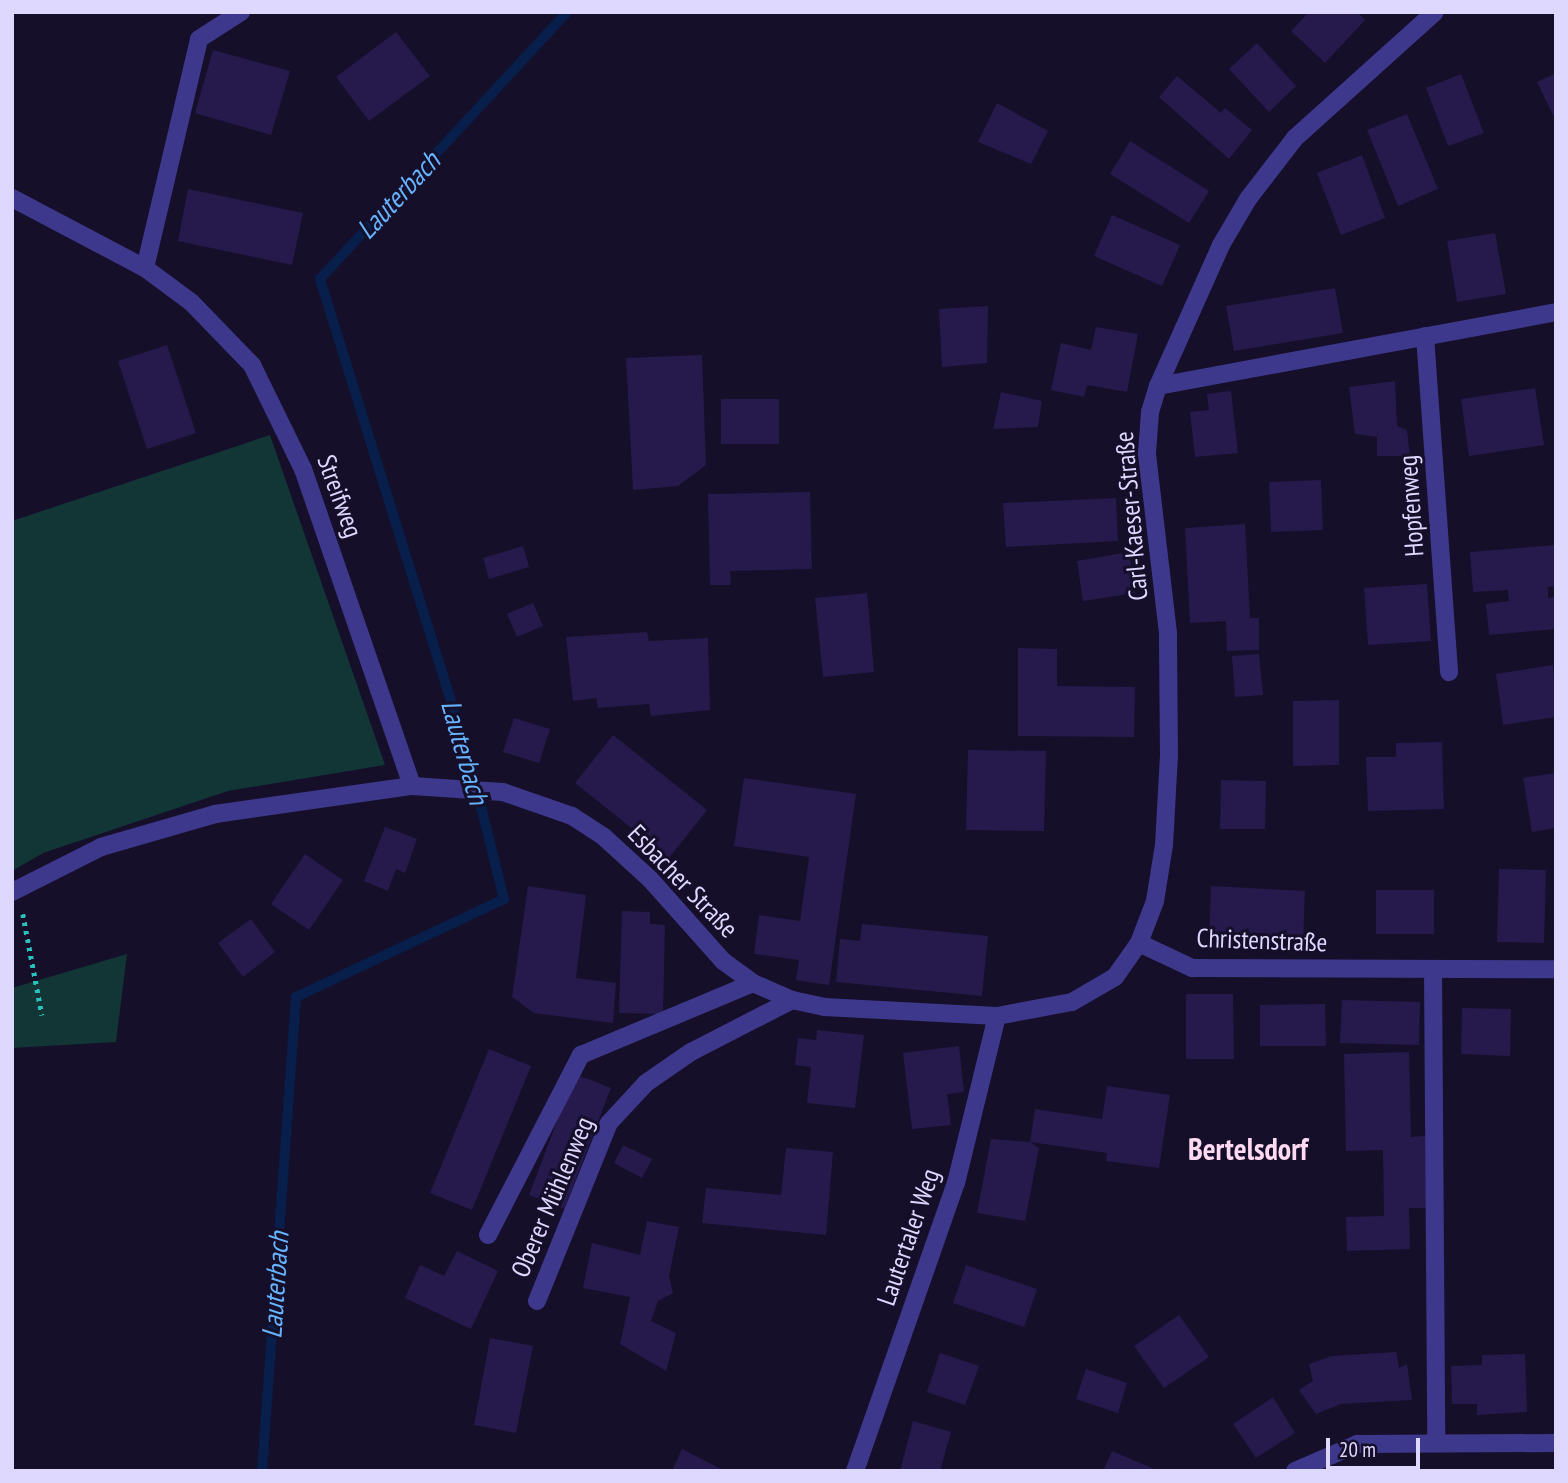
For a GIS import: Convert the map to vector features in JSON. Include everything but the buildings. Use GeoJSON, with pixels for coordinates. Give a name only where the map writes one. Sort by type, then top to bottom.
{"type":"FeatureCollection","features":[{"type":"Feature","properties":{"kind":"street"},"geometry":{"type":"LineString","coordinates":[[145,268],[199,39],[241,12]]}},
{"type":"Feature","properties":{"kind":"street","name":"Carl-Kaeser-Straße"},"geometry":{"type":"LineString","coordinates":[[1139,943],[1155,901],[1169,756],[1168,632],[1147,453],[1150,412],[1158,386],[1221,245],[1248,199],[1295,138],[1435,12]]}},
{"type":"Feature","properties":{"kind":"street","name":"Streifweg"},"geometry":{"type":"LineString","coordinates":[[12,198],[145,268],[228,336],[252,365],[282,419],[303,469],[412,786]]}},
{"type":"Feature","properties":{"kind":"street"},"geometry":{"type":"LineString","coordinates":[[1158,386],[1556,312]]}},
{"type":"Feature","properties":{"kind":"street","name":"Hopfenweg"},"geometry":{"type":"LineString","coordinates":[[1424,336],[1449,672]]}},
{"type":"Feature","properties":{"kind":"street","name":"Esbacher Straße"},"geometry":{"type":"LineString","coordinates":[[15,891],[100,847],[215,814],[412,786],[503,792],[572,816],[604,837],[650,879],[723,961],[753,983],[792,1000],[824,1007],[997,1016]]}},
{"type":"Feature","properties":{"kind":"street"},"geometry":{"type":"LineString","coordinates":[[997,1016],[1072,1002],[1115,977],[1139,943]]}},
{"type":"Feature","properties":{"kind":"street","name":"Christenstraße"},"geometry":{"type":"LineString","coordinates":[[1139,943],[1192,968],[1556,969]]}},
{"type":"Feature","properties":{"kind":"street"},"geometry":{"type":"LineString","coordinates":[[1433,969],[1436,1443]]}},
{"type":"Feature","properties":{"kind":"street"},"geometry":{"type":"LineString","coordinates":[[488,1236],[581,1055],[753,983]]}},
{"type":"Feature","properties":{"kind":"street","name":"Oberer Mühlenweg"},"geometry":{"type":"LineString","coordinates":[[537,1301],[609,1122],[646,1083],[691,1052],[792,1000]]}},
{"type":"Feature","properties":{"kind":"street","name":"Lautertaler Weg"},"geometry":{"type":"LineString","coordinates":[[855,1471],[956,1183],[997,1016]]}},
{"type":"Feature","properties":{"kind":"street"},"geometry":{"type":"LineString","coordinates":[[1295,1471],[1357,1444],[1556,1443]]}},
{"type":"Feature","properties":{"kind":"path"},"geometry":{"type":"LineString","coordinates":[[15,891],[42,1015]]}},
{"type":"Feature","properties":{"kind":"green space"},"geometry":{"type":"Polygon","coordinates":[[[270,435],[385,765],[228,791],[43,853],[12,871],[12,521],[270,435]]]}},
{"type":"Feature","properties":{"kind":"green space"},"geometry":{"type":"Polygon","coordinates":[[[127,954],[116,1042],[12,1048],[12,988],[127,954]]]}},
{"type":"Feature","properties":{"kind":"waterway","name":"Lauterbach"},"geometry":{"type":"LineString","coordinates":[[262,1471],[296,997],[504,899],[469,759],[320,279],[567,12]]}},
{"type":"Feature","properties":{"kind":"district","name":"Bertelsdorf"},"geometry":{"type":"Point","coordinates":[1248,1149]}}]}
